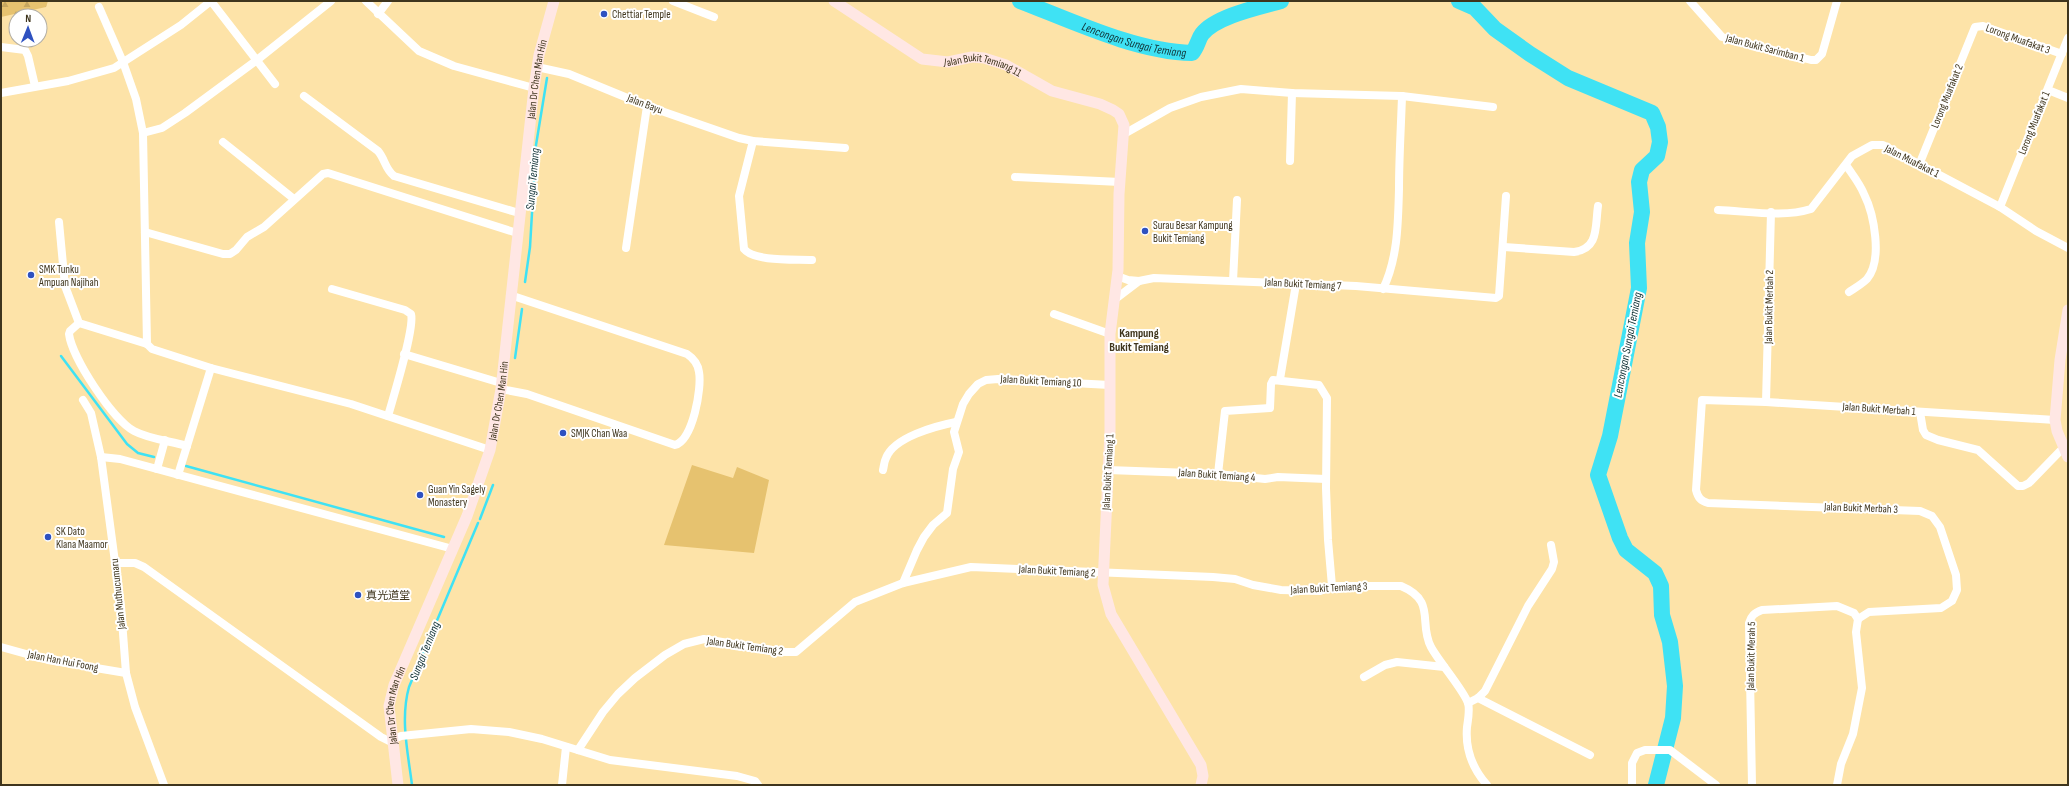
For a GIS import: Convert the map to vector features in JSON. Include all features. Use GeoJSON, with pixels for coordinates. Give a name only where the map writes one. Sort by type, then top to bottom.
{"type":"FeatureCollection","features":[{"type":"Feature","properties":{"kind":"street"},"geometry":{"type":"LineString","coordinates":[[1,93],[68,81],[114,68],[181,25],[211,1],[275,84]]}},
{"type":"Feature","properties":{"kind":"street"},"geometry":{"type":"LineString","coordinates":[[143,133],[162,128],[257,60],[331,1]]}},
{"type":"Feature","properties":{"kind":"street"},"geometry":{"type":"LineString","coordinates":[[366,1],[419,52],[454,66],[534,88]]}},
{"type":"Feature","properties":{"kind":"street"},"geometry":{"type":"LineString","coordinates":[[378,14],[388,1]]}},
{"type":"Feature","properties":{"kind":"street","name":"Jalan Dr Chen Man Hin"},"geometry":{"type":"LineString","coordinates":[[398,785],[396,738],[389,706],[394,685],[467,516],[490,450],[501,386],[534,88],[537,67],[554,1]]}},
{"type":"Feature","properties":{"kind":"street"},"geometry":{"type":"LineString","coordinates":[[673,1],[714,17]]}},
{"type":"Feature","properties":{"kind":"street","name":"Jalan Bukit Temiang 11"},"geometry":{"type":"LineString","coordinates":[[834,1],[922,58],[934,62],[948,62],[972,57],[984,58],[1006,65],[1052,91],[1100,104],[1119,114],[1124,125],[1124,134]]}},
{"type":"Feature","properties":{"kind":"street","name":"Jalan Bukit Sarimban 1"},"geometry":{"type":"LineString","coordinates":[[1690,1],[1722,37],[1811,60],[1820,58],[1822,54],[1837,1]]}},
{"type":"Feature","properties":{"kind":"street"},"geometry":{"type":"LineString","coordinates":[[99,8],[123,62],[136,100],[143,133],[147,344]]}},
{"type":"Feature","properties":{"kind":"street","name":"Lorong Muafakat 3"},"geometry":{"type":"LineString","coordinates":[[1975,27],[1983,26],[2062,54]]}},
{"type":"Feature","properties":{"kind":"street","name":"Lorong Muafakat 2"},"geometry":{"type":"LineString","coordinates":[[1919,165],[1975,27]]}},
{"type":"Feature","properties":{"kind":"street","name":"Lorong Muafakat 1"},"geometry":{"type":"LineString","coordinates":[[2000,207],[2068,38]]}},
{"type":"Feature","properties":{"kind":"street"},"geometry":{"type":"LineString","coordinates":[[1,47],[25,50],[28,56],[35,86]]}},
{"type":"Feature","properties":{"kind":"street","name":"Jalan Bayu"},"geometry":{"type":"LineString","coordinates":[[537,67],[569,74],[647,106],[753,141],[844,148]]}},
{"type":"Feature","properties":{"kind":"street"},"geometry":{"type":"LineString","coordinates":[[1124,134],[1170,108],[1202,97],[1241,89],[1292,93],[1402,96],[1493,107]]}},
{"type":"Feature","properties":{"kind":"street"},"geometry":{"type":"LineString","coordinates":[[2048,90],[2068,98]]}},
{"type":"Feature","properties":{"kind":"street"},"geometry":{"type":"LineString","coordinates":[[1290,161],[1292,93]]}},
{"type":"Feature","properties":{"kind":"street"},"geometry":{"type":"LineString","coordinates":[[304,96],[378,151],[382,156],[388,171],[394,176],[519,213]]}},
{"type":"Feature","properties":{"kind":"street"},"geometry":{"type":"LineString","coordinates":[[1384,289],[1393,263],[1398,220],[1402,96]]}},
{"type":"Feature","properties":{"kind":"street"},"geometry":{"type":"LineString","coordinates":[[626,248],[647,106]]}},
{"type":"Feature","properties":{"kind":"street","name":"Jalan Bukit Temiang 1"},"geometry":{"type":"LineString","coordinates":[[1124,134],[1120,182],[1117,276],[1110,334],[1108,470],[1103,573],[1106,600],[1111,614],[1201,765],[1204,776],[1201,785]]}},
{"type":"Feature","properties":{"kind":"street"},"geometry":{"type":"LineString","coordinates":[[753,141],[739,196],[744,249],[750,255],[760,257],[812,260]]}},
{"type":"Feature","properties":{"kind":"street"},"geometry":{"type":"LineString","coordinates":[[223,142],[294,199]]}},
{"type":"Feature","properties":{"kind":"street","name":"Jalan Muafakat 1"},"geometry":{"type":"LineString","coordinates":[[1718,210],[1771,212],[1802,211],[1811,209],[1852,156],[1872,145],[1883,145],[2000,207],[2036,231],[2068,248]]}},
{"type":"Feature","properties":{"kind":"street"},"geometry":{"type":"LineString","coordinates":[[1846,165],[1864,194],[1869,207],[1876,253],[1874,265],[1867,279],[1849,292]]}},
{"type":"Feature","properties":{"kind":"street"},"geometry":{"type":"LineString","coordinates":[[145,232],[223,254],[230,254],[236,250],[247,237],[264,227],[323,174],[328,173],[517,233]]}},
{"type":"Feature","properties":{"kind":"street"},"geometry":{"type":"LineString","coordinates":[[1015,177],[1120,182]]}},
{"type":"Feature","properties":{"kind":"street"},"geometry":{"type":"LineString","coordinates":[[1506,196],[1504,247],[1574,252],[1584,251],[1590,246],[1594,238],[1598,206]]}},
{"type":"Feature","properties":{"kind":"street"},"geometry":{"type":"LineString","coordinates":[[1233,281],[1237,200]]}},
{"type":"Feature","properties":{"kind":"street","name":"Jalan Bukit Merbah 2"},"geometry":{"type":"LineString","coordinates":[[1766,402],[1771,212]]}},
{"type":"Feature","properties":{"kind":"street"},"geometry":{"type":"LineString","coordinates":[[60,222],[65,286],[79,323]]}},
{"type":"Feature","properties":{"kind":"street","name":"Jalan Bukit Temiang 7"},"geometry":{"type":"LineString","coordinates":[[1117,276],[1128,280],[1154,278],[1296,284],[1384,289],[1492,298],[1499,296],[1504,247]]}},
{"type":"Feature","properties":{"kind":"street"},"geometry":{"type":"LineString","coordinates":[[1114,300],[1139,280]]}},
{"type":"Feature","properties":{"kind":"street"},"geometry":{"type":"LineString","coordinates":[[1280,379],[1296,284]]}},
{"type":"Feature","properties":{"kind":"street"},"geometry":{"type":"LineString","coordinates":[[332,289],[408,312],[412,322],[388,416]]}},
{"type":"Feature","properties":{"kind":"street"},"geometry":{"type":"LineString","coordinates":[[404,354],[527,394],[675,445],[684,439],[698,406],[699,372],[696,362],[687,354],[510,295]]}},
{"type":"Feature","properties":{"kind":"street"},"geometry":{"type":"LineString","coordinates":[[1920,412],[1923,430],[1926,435],[1938,440],[1978,450],[2018,486],[2029,483],[2066,452],[2057,431],[2055,420],[2064,361],[2068,310]]}},
{"type":"Feature","properties":{"kind":"street"},"geometry":{"type":"LineString","coordinates":[[1054,314],[1110,334]]}},
{"type":"Feature","properties":{"kind":"street"},"geometry":{"type":"LineString","coordinates":[[79,323],[147,344],[152,349],[211,368],[351,404],[490,450]]}},
{"type":"Feature","properties":{"kind":"street"},"geometry":{"type":"LineString","coordinates":[[79,323],[70,331],[69,334],[84,372],[124,424],[135,432],[187,446]]}},
{"type":"Feature","properties":{"kind":"street"},"geometry":{"type":"LineString","coordinates":[[178,475],[211,368]]}},
{"type":"Feature","properties":{"kind":"street","name":"Jalan Bukit Temiang 10"},"geometry":{"type":"LineString","coordinates":[[903,583],[924,537],[933,525],[947,513],[953,469],[959,452],[954,432],[956,422],[969,394],[978,384],[986,380],[1025,379],[1110,385]]}},
{"type":"Feature","properties":{"kind":"street"},"geometry":{"type":"LineString","coordinates":[[1218,474],[1224,411],[1270,408],[1271,381],[1280,379],[1319,385],[1328,398],[1326,479],[1328,540],[1332,586]]}},
{"type":"Feature","properties":{"kind":"street","name":"Jalan Muthucumaru"},"geometry":{"type":"LineString","coordinates":[[83,400],[91,413],[100,456],[116,563],[126,673],[135,707],[164,785]]}},
{"type":"Feature","properties":{"kind":"street","name":"Jalan Bukit Merbah 1"},"geometry":{"type":"LineString","coordinates":[[1702,400],[1766,402],[2055,420]]}},
{"type":"Feature","properties":{"kind":"street","name":"Jalan Bukit Merbah 3"},"geometry":{"type":"LineString","coordinates":[[1702,400],[1696,490],[1702,501],[1708,503],[1920,510],[1932,516],[1940,527],[1956,575],[1957,590],[1952,601],[1941,608],[1869,612],[1858,619]]}},
{"type":"Feature","properties":{"kind":"street"},"geometry":{"type":"LineString","coordinates":[[883,470],[886,457],[895,446],[925,431],[956,422]]}},
{"type":"Feature","properties":{"kind":"street"},"geometry":{"type":"LineString","coordinates":[[157,469],[165,440]]}},
{"type":"Feature","properties":{"kind":"street"},"geometry":{"type":"LineString","coordinates":[[100,456],[120,459],[452,549]]}},
{"type":"Feature","properties":{"kind":"street","name":"Jalan Bukit Temiang 4"},"geometry":{"type":"LineString","coordinates":[[1108,470],[1218,474],[1265,479],[1278,477],[1326,479]]}},
{"type":"Feature","properties":{"kind":"street"},"geometry":{"type":"LineString","coordinates":[[1487,785],[1471,764],[1467,740],[1468,703],[1478,698],[1485,691],[1528,606],[1552,569],[1554,562],[1551,545]]}},
{"type":"Feature","properties":{"kind":"street"},"geometry":{"type":"LineString","coordinates":[[116,563],[135,563],[144,567],[381,737],[396,738],[414,734],[471,729],[509,732],[542,739],[610,760],[639,765],[737,776],[755,781],[758,785]]}},
{"type":"Feature","properties":{"kind":"street","name":"Jalan Bukit Temiang 2"},"geometry":{"type":"LineString","coordinates":[[578,750],[603,712],[618,694],[635,678],[665,655],[684,644],[704,640],[784,652],[796,652],[855,602],[903,583],[971,567],[1103,573]]}},
{"type":"Feature","properties":{"kind":"street","name":"Jalan Bukit Temiang 3"},"geometry":{"type":"LineString","coordinates":[[1103,573],[1213,577],[1281,590],[1320,591],[1332,586],[1401,586],[1413,593],[1424,609],[1428,640],[1468,703]]}},
{"type":"Feature","properties":{"kind":"street","name":"Jalan Bukit Merah 5"},"geometry":{"type":"LineString","coordinates":[[1752,785],[1749,623],[1751,617],[1755,612],[1762,610],[1837,606],[1854,613],[1858,619]]}},
{"type":"Feature","properties":{"kind":"street"},"geometry":{"type":"LineString","coordinates":[[1837,785],[1841,764],[1853,734],[1862,688],[1856,632],[1858,619]]}},
{"type":"Feature","properties":{"kind":"street","name":"Jalan Han Hui Foong"},"geometry":{"type":"LineString","coordinates":[[1,647],[48,660],[126,673]]}},
{"type":"Feature","properties":{"kind":"street"},"geometry":{"type":"LineString","coordinates":[[1364,677],[1385,665],[1397,662],[1444,667]]}},
{"type":"Feature","properties":{"kind":"street"},"geometry":{"type":"LineString","coordinates":[[1478,698],[1590,755]]}},
{"type":"Feature","properties":{"kind":"street"},"geometry":{"type":"LineString","coordinates":[[562,785],[566,747]]}},
{"type":"Feature","properties":{"kind":"street"},"geometry":{"type":"LineString","coordinates":[[1632,785],[1632,763],[1637,753],[1645,750],[1659,749],[1670,750],[1716,785]]}},
{"type":"Feature","properties":{"kind":"green space"},"geometry":{"type":"Polygon","coordinates":[[[1,1],[48,1],[46,7],[42,8],[8,8],[8,15],[1,17],[1,1]]]}},
{"type":"Feature","properties":{"kind":"green space"},"geometry":{"type":"Polygon","coordinates":[[[692,465],[733,478],[737,467],[769,480],[754,553],[664,545],[692,465]]]}},
{"type":"Feature","properties":{"kind":"waterway","name":"Lencongan Sungai Temiang"},"geometry":{"type":"LineString","coordinates":[[1020,1],[1083,26],[1127,41],[1149,47],[1192,53],[1196,48],[1202,34],[1217,22],[1250,9],[1281,1]]}},
{"type":"Feature","properties":{"kind":"waterway","name":"Lencongan Sungai Temiang"},"geometry":{"type":"LineString","coordinates":[[1459,1],[1475,8],[1495,29],[1530,54],[1568,78],[1652,113],[1658,127],[1660,142],[1657,156],[1642,170],[1639,182],[1642,212],[1637,243],[1639,288],[1610,436],[1598,475],[1620,538],[1626,550],[1655,573],[1661,586],[1662,615],[1670,642],[1675,686],[1673,718],[1656,785]]}},
{"type":"Feature","properties":{"kind":"waterway","name":"Sungai Temiang"},"geometry":{"type":"LineString","coordinates":[[525,282],[530,247],[536,145],[547,78]]}},
{"type":"Feature","properties":{"kind":"waterway","name":"Sungai Temiang"},"geometry":{"type":"LineString","coordinates":[[515,358],[522,309]]}},
{"type":"Feature","properties":{"kind":"waterway"},"geometry":{"type":"LineString","coordinates":[[61,356],[127,444],[138,453],[154,457]]}},
{"type":"Feature","properties":{"kind":"waterway"},"geometry":{"type":"LineString","coordinates":[[186,466],[444,537]]}},
{"type":"Feature","properties":{"kind":"waterway","name":"Sungai Temiang"},"geometry":{"type":"LineString","coordinates":[[480,519],[493,485]]}},
{"type":"Feature","properties":{"kind":"waterway","name":"Sungai Temiang"},"geometry":{"type":"LineString","coordinates":[[412,785],[405,724],[406,699],[409,687],[478,523]]}},
{"type":"Feature","properties":{"kind":"place","name":"Chettiar Temple"},"geometry":{"type":"Point","coordinates":[604,14]}},
{"type":"Feature","properties":{"kind":"place","name":"Surau Besar Kampung Bukit Temiang"},"geometry":{"type":"Point","coordinates":[1145,231]}},
{"type":"Feature","properties":{"kind":"place","name":"SMK Tunku Ampuan Najihah"},"geometry":{"type":"Point","coordinates":[31,275]}},
{"type":"Feature","properties":{"kind":"place","name":"SMJK Chan Waa"},"geometry":{"type":"Point","coordinates":[563,433]}},
{"type":"Feature","properties":{"kind":"place","name":"Guan Yin Sagely Monastery"},"geometry":{"type":"Point","coordinates":[420,495]}},
{"type":"Feature","properties":{"kind":"place","name":"SK Dato Klana Maamor"},"geometry":{"type":"Point","coordinates":[48,537]}},
{"type":"Feature","properties":{"kind":"place","name":"真光道堂"},"geometry":{"type":"Point","coordinates":[358,595]}},
{"type":"Feature","properties":{"kind":"district","name":"Kampung Bukit Temiang"},"geometry":{"type":"Point","coordinates":[1139,340]}}]}
